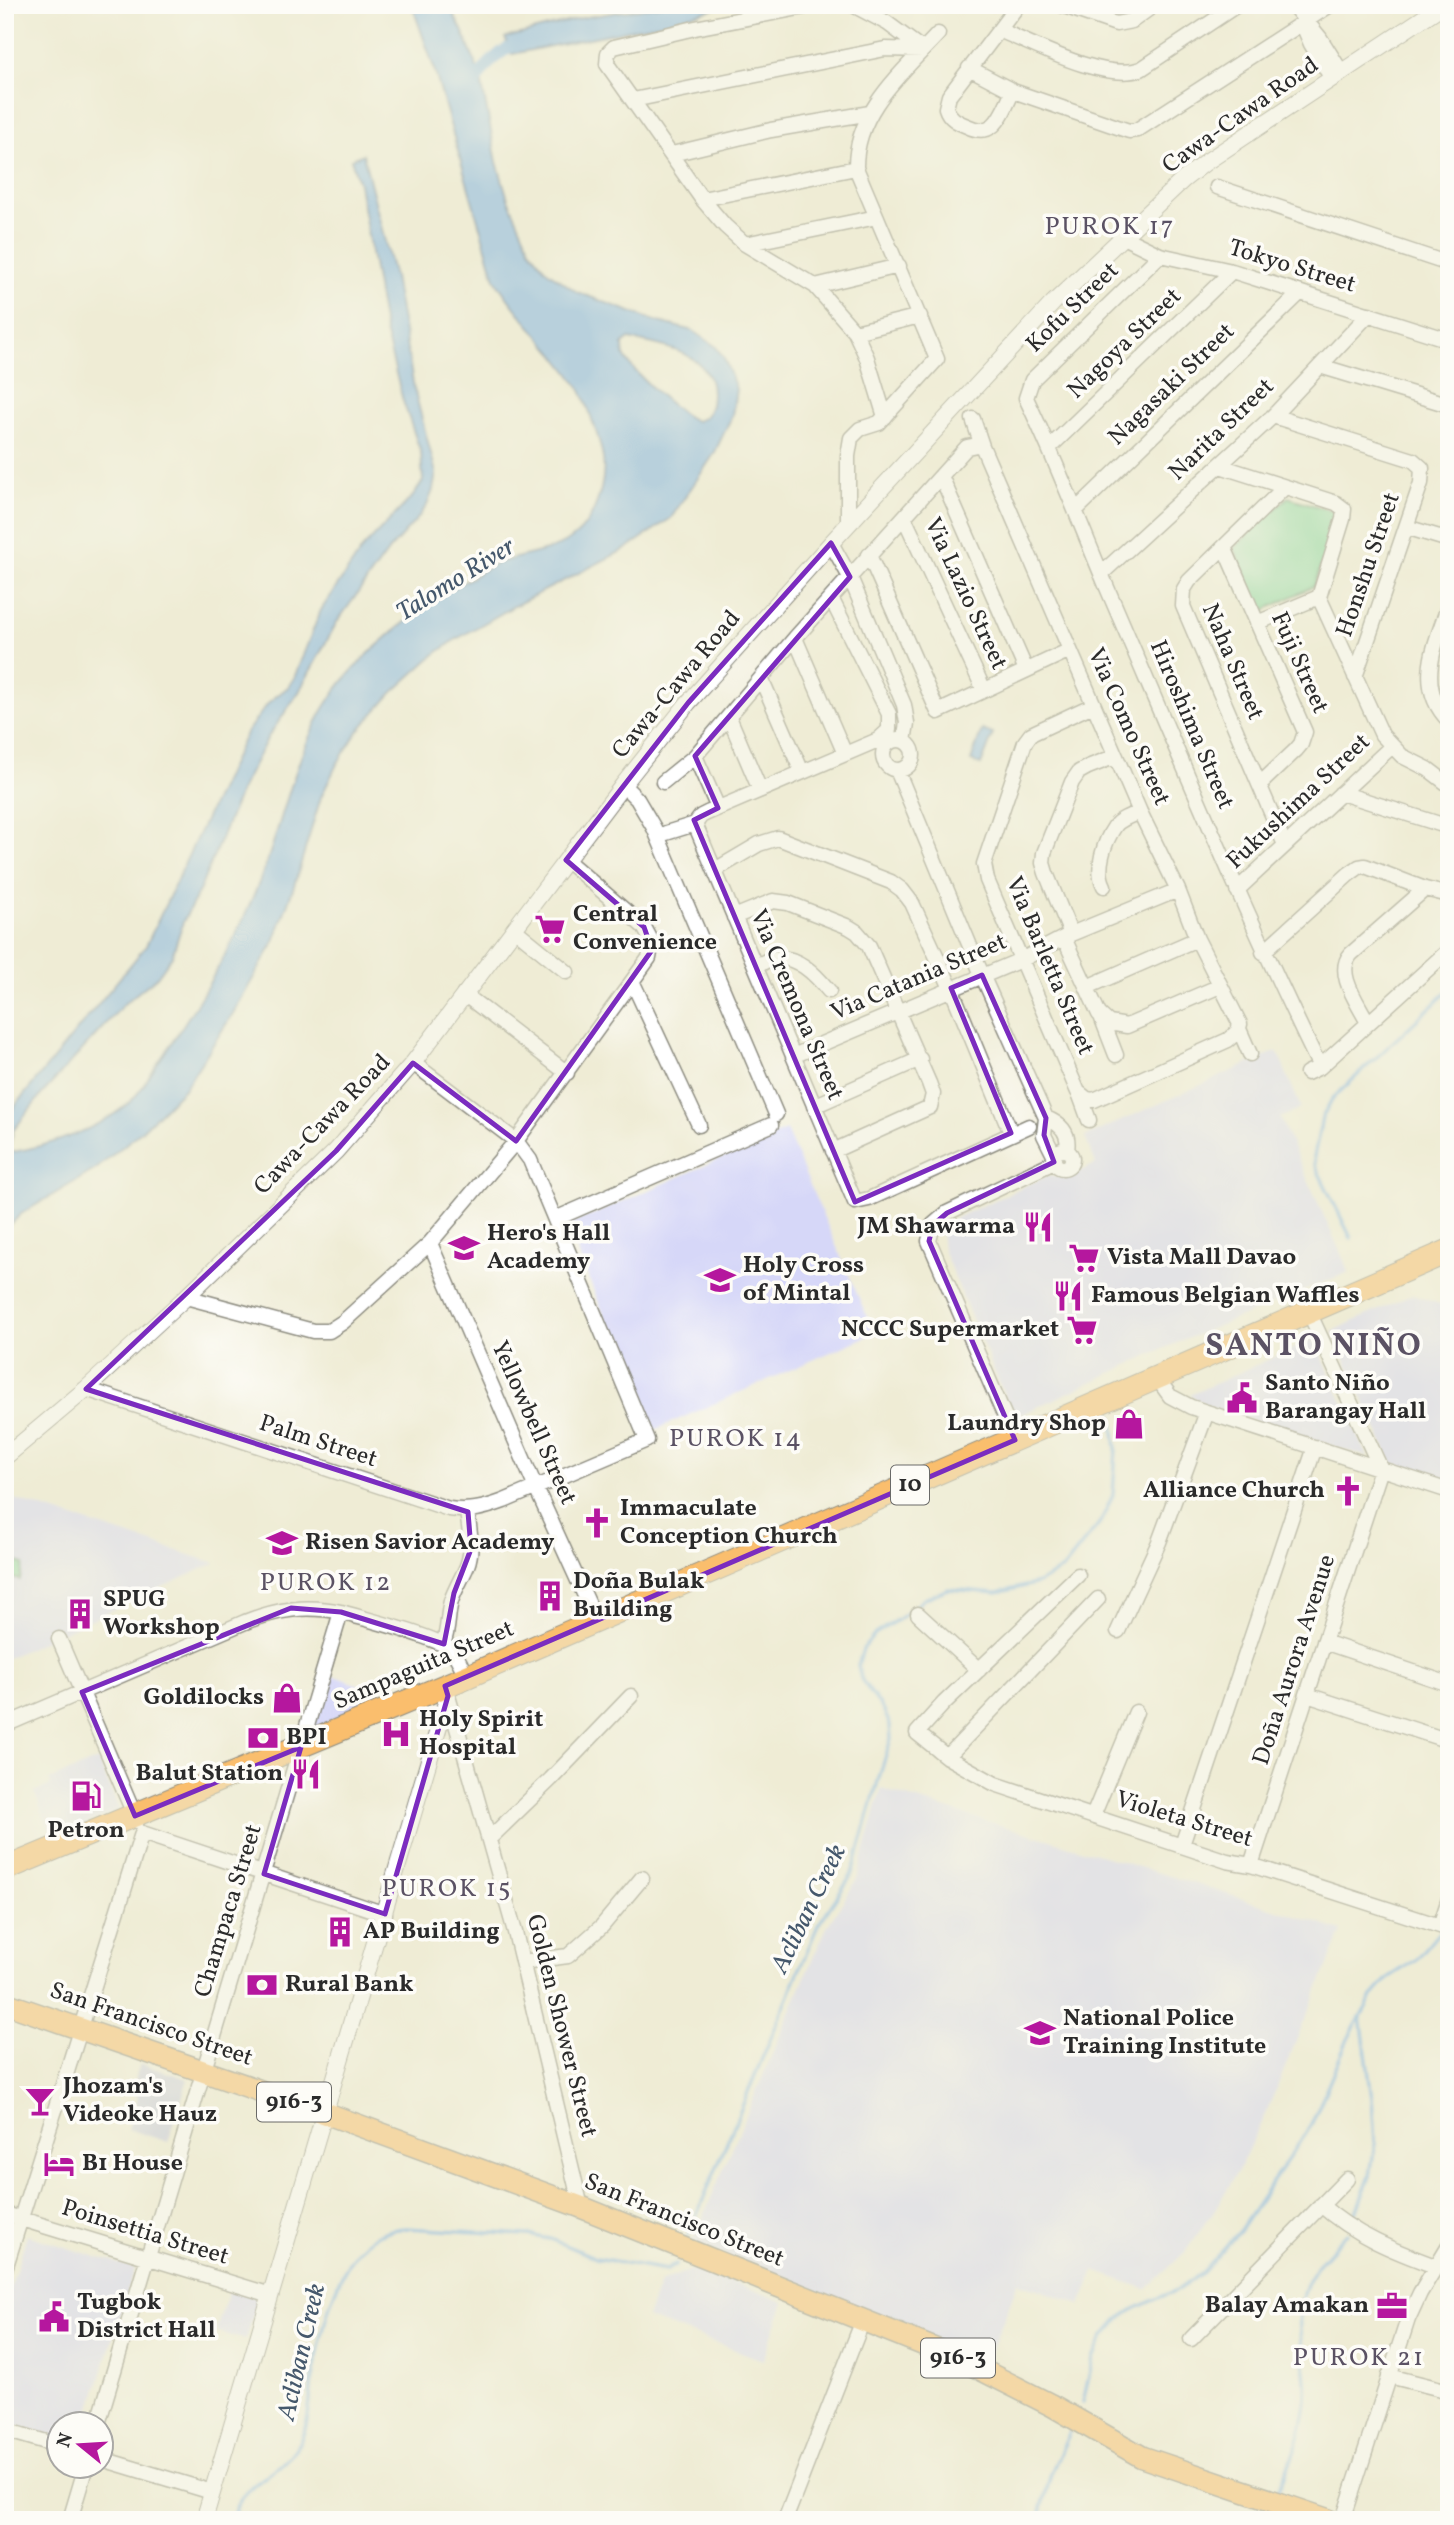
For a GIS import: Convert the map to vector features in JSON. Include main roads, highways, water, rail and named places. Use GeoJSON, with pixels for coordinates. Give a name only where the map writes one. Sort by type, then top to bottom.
{"type":"FeatureCollection","features":[{"type":"Feature","properties":{"kind":"highway","name":"Sampaguita Street"},"geometry":{"type":"LineString","coordinates":[[5,1869],[139,1824],[301,1746],[452,1687],[596,1620],[1448,1253]]}},
{"type":"Feature","properties":{"kind":"main road","name":"San Francisco Street"},"geometry":{"type":"LineString","coordinates":[[5,2003],[325,2113],[581,2207],[990,2373],[1142,2457],[1329,2520]]}},
{"type":"Feature","properties":{"kind":"water"},"geometry":{"type":"Polygon","coordinates":[[[412,5],[448,5],[462,30],[480,75],[497,162],[508,199],[530,249],[546,270],[577,292],[655,321],[693,331],[715,346],[724,358],[736,389],[732,416],[714,454],[671,518],[626,549],[516,605],[455,640],[392,693],[358,731],[337,764],[321,797],[273,944],[232,1015],[184,1089],[141,1131],[96,1169],[21,1214],[5,1230],[5,1118],[146,946],[246,733],[269,702],[288,687],[294,678],[321,610],[363,548],[413,496],[423,481],[421,453],[403,401],[384,327],[359,184],[351,159],[363,154],[394,277],[414,388],[436,473],[433,490],[417,519],[389,550],[337,622],[299,692],[268,737],[243,785],[200,889],[183,922],[172,956],[157,977],[125,1003],[42,1094],[13,1131],[8,1153],[53,1142],[98,1124],[129,1102],[144,1085],[232,943],[265,867],[293,779],[310,736],[332,696],[359,663],[412,617],[486,569],[568,541],[585,525],[597,501],[603,480],[603,457],[586,401],[559,359],[514,307],[495,279],[433,65],[412,5]],[[629,339],[623,344],[624,355],[646,381],[689,417],[696,421],[704,418],[711,406],[712,392],[709,378],[703,368],[681,353],[629,339]]]}},
{"type":"Feature","properties":{"kind":"water"},"geometry":{"type":"Polygon","coordinates":[[[665,5],[726,5],[667,22],[512,54],[505,38],[586,17],[665,5]]]}},
{"type":"Feature","properties":{"kind":"water"},"geometry":{"type":"Polygon","coordinates":[[[982,730],[993,734],[981,765],[971,761],[982,730]]]}},
{"type":"Feature","properties":{"kind":"waterway"},"geometry":{"type":"LineString","coordinates":[[473,87],[482,72],[500,53],[523,43]]}},
{"type":"Feature","properties":{"kind":"waterway","name":"Acliban Creek"},"geometry":{"type":"LineString","coordinates":[[1351,1238],[1315,1165],[1314,1156],[1322,1118],[1332,1099],[1449,990]]}},
{"type":"Feature","properties":{"kind":"waterway","name":"Acliban Creek"},"geometry":{"type":"LineString","coordinates":[[687,2238],[818,1925],[851,1876],[856,1861],[891,1739],[890,1725],[884,1711],[861,1679],[858,1665],[863,1649],[875,1634],[924,1599],[948,1589],[997,1593],[1038,1583],[1063,1569],[1101,1521],[1113,1495],[1116,1448],[1112,1415]]}},
{"type":"Feature","properties":{"kind":"waterway"},"geometry":{"type":"LineString","coordinates":[[1083,2402],[1093,2358],[1103,2337],[1119,2319],[1136,2308],[1179,2289],[1203,2272],[1240,2230],[1311,2125],[1348,2039],[1373,1995],[1388,1978],[1416,1960],[1440,1931]]}},
{"type":"Feature","properties":{"kind":"waterway"},"geometry":{"type":"LineString","coordinates":[[1352,2223],[1370,2176],[1375,2143],[1361,2017]]}},
{"type":"Feature","properties":{"kind":"waterway","name":"Acliban Creek"},"geometry":{"type":"LineString","coordinates":[[231,2520],[247,2492],[286,2460],[300,2441],[307,2422],[318,2350],[329,2307],[346,2268],[358,2251],[375,2236],[406,2228],[528,2235],[550,2239],[596,2258],[667,2270],[676,2264]]}},
{"type":"Feature","properties":{"kind":"waterway"},"geometry":{"type":"LineString","coordinates":[[1277,2492],[1294,2453],[1305,2413],[1306,2384],[1300,2334],[1303,2295],[1315,2269],[1347,2233]]}},
{"type":"Feature","properties":{"kind":"waterway"},"geometry":{"type":"LineString","coordinates":[[1039,2520],[1051,2473],[1070,2432]]}},
{"type":"Feature","properties":{"kind":"waterway"},"geometry":{"type":"LineString","coordinates":[[1264,2520],[1269,2512]]}},
{"type":"Feature","properties":{"kind":"place","name":"Central Convenience"},"geometry":{"type":"Point","coordinates":[550,929]}},
{"type":"Feature","properties":{"kind":"place","name":"JM Shawarma"},"geometry":{"type":"Point","coordinates":[1038,1227]}},
{"type":"Feature","properties":{"kind":"place","name":"Hero's Hall Academy"},"geometry":{"type":"Point","coordinates":[464,1248]}},
{"type":"Feature","properties":{"kind":"place","name":"Vista Mall Davao"},"geometry":{"type":"Point","coordinates":[1084,1258]}},
{"type":"Feature","properties":{"kind":"place","name":"Holy Cross of Mintal"},"geometry":{"type":"Point","coordinates":[720,1280]}},
{"type":"Feature","properties":{"kind":"place","name":"Famous Belgian Waffles"},"geometry":{"type":"Point","coordinates":[1068,1296]}},
{"type":"Feature","properties":{"kind":"place","name":"NCCC Supermarket"},"geometry":{"type":"Point","coordinates":[1082,1330]}},
{"type":"Feature","properties":{"kind":"place","name":"Santo Niño Barangay Hall"},"geometry":{"type":"Point","coordinates":[1242,1398]}},
{"type":"Feature","properties":{"kind":"place","name":"Laundry Shop"},"geometry":{"type":"Point","coordinates":[1129,1424]}},
{"type":"Feature","properties":{"kind":"place","name":"Alliance Church"},"geometry":{"type":"Point","coordinates":[1348,1491]}},
{"type":"Feature","properties":{"kind":"place","name":"Immaculate Conception Church"},"geometry":{"type":"Point","coordinates":[597,1523]}},
{"type":"Feature","properties":{"kind":"place","name":"Risen Savior Academy"},"geometry":{"type":"Point","coordinates":[282,1543]}},
{"type":"Feature","properties":{"kind":"place","name":"Doña Bulak Building"},"geometry":{"type":"Point","coordinates":[550,1596]}},
{"type":"Feature","properties":{"kind":"place","name":"SPUG Workshop"},"geometry":{"type":"Point","coordinates":[80,1614]}},
{"type":"Feature","properties":{"kind":"place","name":"Goldilocks"},"geometry":{"type":"Point","coordinates":[287,1698]}},
{"type":"Feature","properties":{"kind":"place","name":"Holy Spirit Hospital"},"geometry":{"type":"Point","coordinates":[396,1734]}},
{"type":"Feature","properties":{"kind":"place","name":"BPI"},"geometry":{"type":"Point","coordinates":[263,1738]}},
{"type":"Feature","properties":{"kind":"place","name":"Balut Station"},"geometry":{"type":"Point","coordinates":[306,1774]}},
{"type":"Feature","properties":{"kind":"place","name":"Petron"},"geometry":{"type":"Point","coordinates":[86,1796]}},
{"type":"Feature","properties":{"kind":"place","name":"AP Building"},"geometry":{"type":"Point","coordinates":[340,1932]}},
{"type":"Feature","properties":{"kind":"place","name":"Rural Bank"},"geometry":{"type":"Point","coordinates":[262,1985]}},
{"type":"Feature","properties":{"kind":"place","name":"National Police Training Institute"},"geometry":{"type":"Point","coordinates":[1040,2033]}},
{"type":"Feature","properties":{"kind":"place","name":"Jhozam's Videoke Hauz"},"geometry":{"type":"Point","coordinates":[40,2101]}},
{"type":"Feature","properties":{"kind":"place","name":"B1 House"},"geometry":{"type":"Point","coordinates":[59,2164]}},
{"type":"Feature","properties":{"kind":"place","name":"Balay Amakan"},"geometry":{"type":"Point","coordinates":[1392,2306]}},
{"type":"Feature","properties":{"kind":"place","name":"Tugbok District Hall"},"geometry":{"type":"Point","coordinates":[54,2317]}},
{"type":"Feature","properties":{"kind":"district","name":"PUROK 17"},"geometry":{"type":"Point","coordinates":[1110,227]}},
{"type":"Feature","properties":{"kind":"district","name":"SANTO NIÑO"},"geometry":{"type":"Point","coordinates":[1314,1347]}},
{"type":"Feature","properties":{"kind":"district","name":"PUROK 14"},"geometry":{"type":"Point","coordinates":[736,1439]}},
{"type":"Feature","properties":{"kind":"district","name":"PUROK 12"},"geometry":{"type":"Point","coordinates":[326,1583]}},
{"type":"Feature","properties":{"kind":"district","name":"PUROK 15"},"geometry":{"type":"Point","coordinates":[447,1889]}},
{"type":"Feature","properties":{"kind":"district","name":"PUROK 21"},"geometry":{"type":"Point","coordinates":[1359,2358]}},
{"type":"Feature","properties":{"kind":"water label","name":"Talomo River"},"geometry":{"type":"Point","coordinates":[456,580]}}]}
